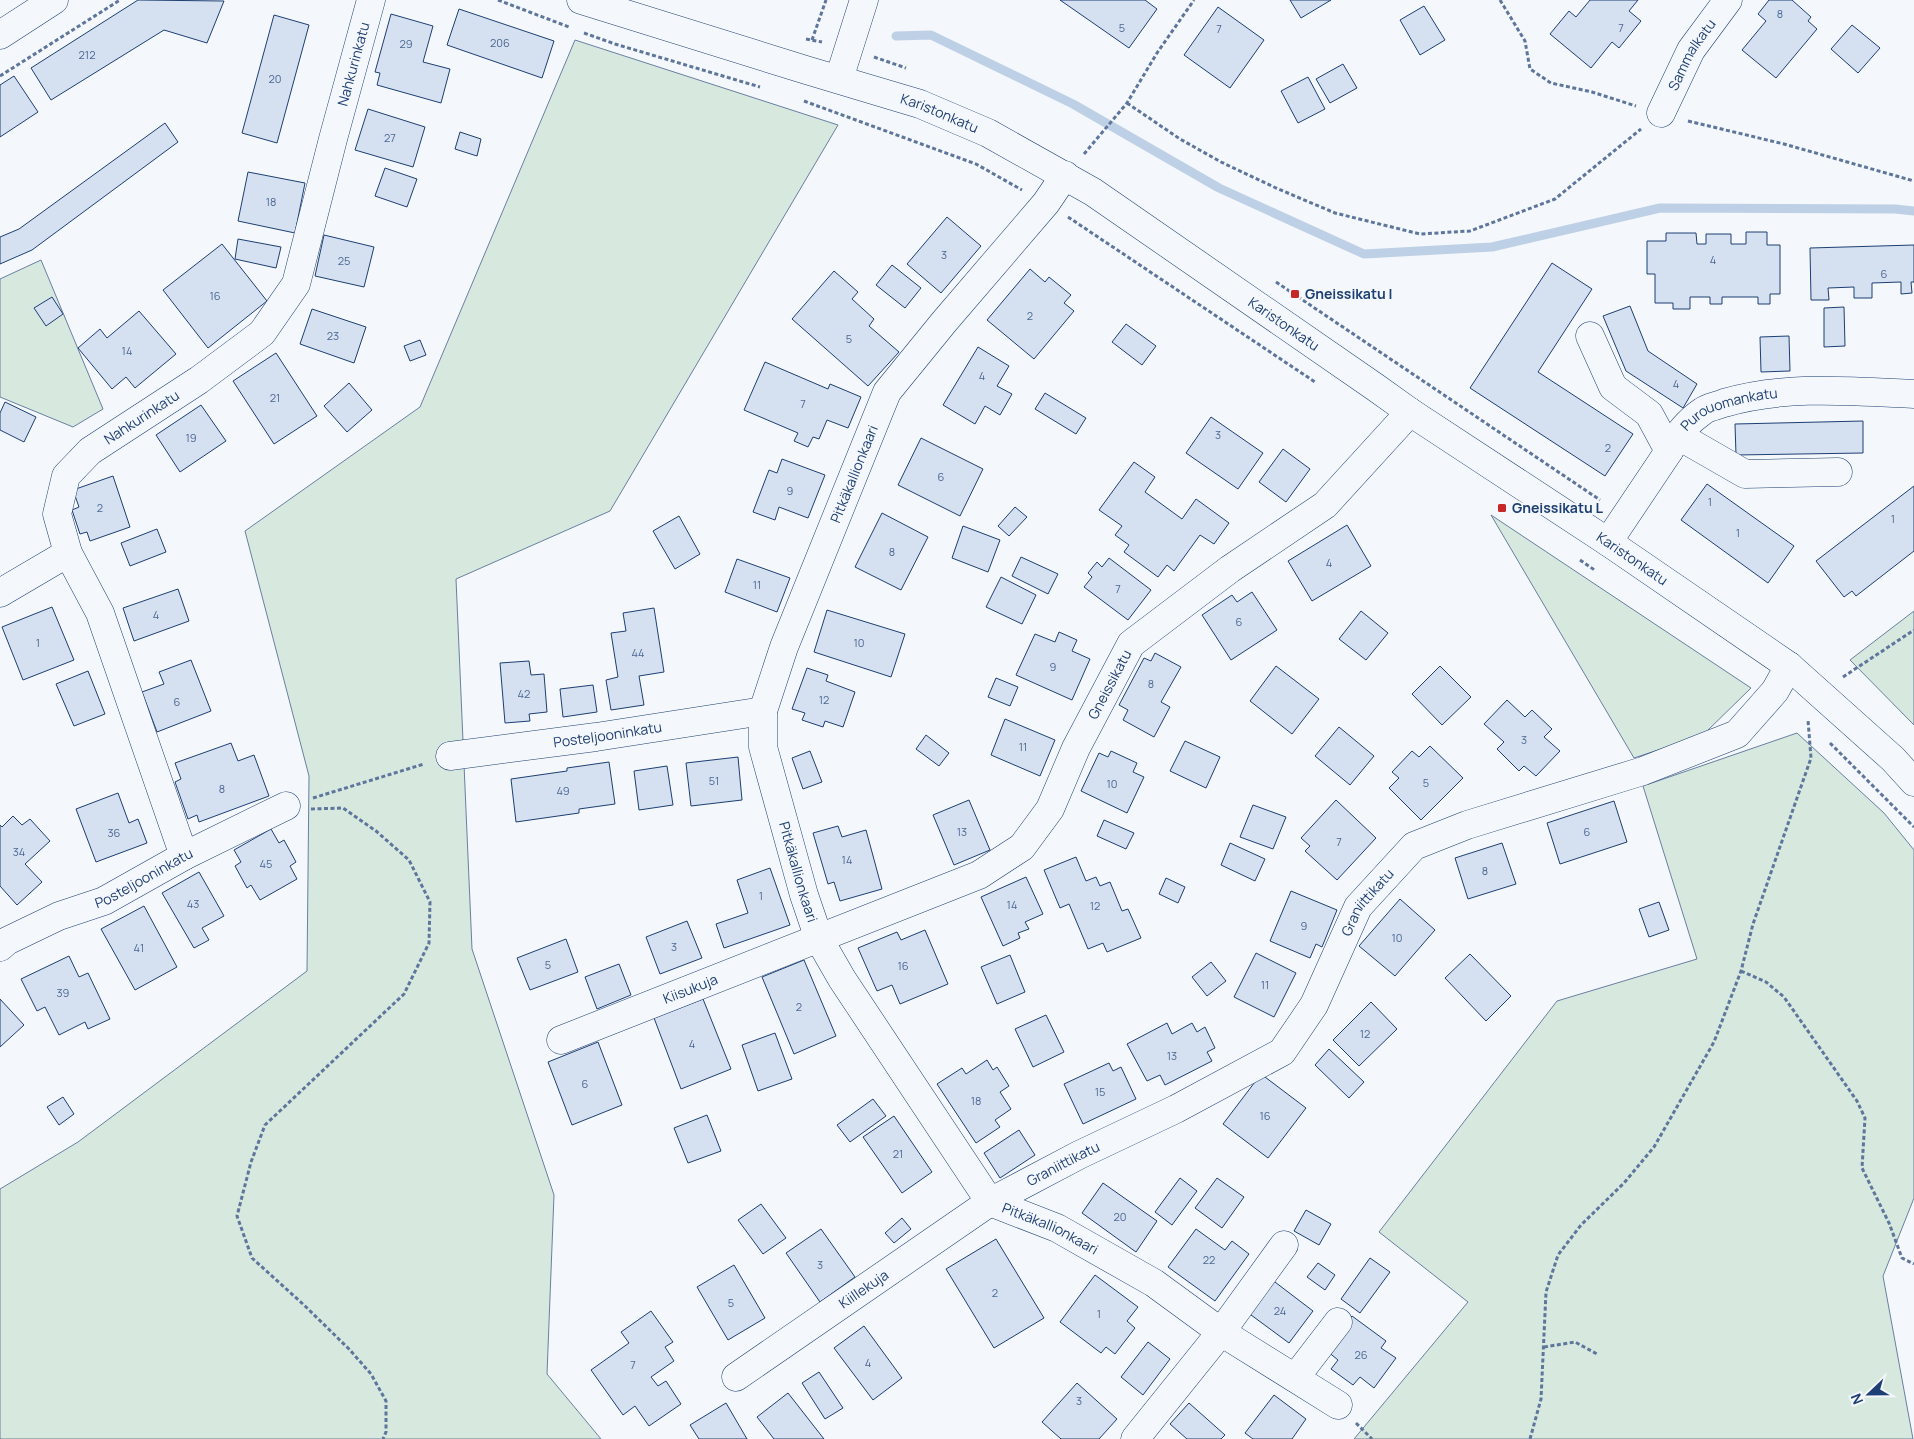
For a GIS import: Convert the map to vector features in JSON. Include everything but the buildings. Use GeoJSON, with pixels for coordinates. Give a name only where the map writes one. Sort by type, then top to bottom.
{"type":"FeatureCollection","features":[{"type":"Feature","properties":{"kind":"street"},"geometry":{"type":"LineString","coordinates":[[3,26],[54,0]]}},
{"type":"Feature","properties":{"kind":"street","name":"Nahkurinkatu"},"geometry":{"type":"LineString","coordinates":[[184,856],[100,614],[68,553],[57,514],[66,476],[90,451],[199,380],[262,333],[296,284],[371,0]]}},
{"type":"Feature","properties":{"kind":"street","name":"Karistonkatu"},"geometry":{"type":"LineString","coordinates":[[581,0],[920,104],[988,133],[1093,192],[1410,412],[1608,542],[1789,666],[1893,759],[1914,782]]}},
{"type":"Feature","properties":{"kind":"street"},"geometry":{"type":"LineString","coordinates":[[840,79],[864,0]]}},
{"type":"Feature","properties":{"kind":"street","name":"Sammalkatu"},"geometry":{"type":"LineString","coordinates":[[1661,113],[1691,50],[1728,0]]}},
{"type":"Feature","properties":{"kind":"street","name":"Pitkäkallionkaari"},"geometry":{"type":"LineString","coordinates":[[1064,175],[1046,203],[887,392],[784,647],[764,711],[764,747],[804,895],[819,939],[842,978],[990,1202],[1058,1228],[1154,1283],[1221,1332],[1338,1405]]}},
{"type":"Feature","properties":{"kind":"street"},"geometry":{"type":"LineString","coordinates":[[1590,336],[1613,387],[1649,414],[1673,443],[1746,474],[1838,472]]}},
{"type":"Feature","properties":{"kind":"street","name":"Purouomankatu"},"geometry":{"type":"LineString","coordinates":[[1608,542],[1682,428],[1704,410],[1743,398],[1794,392],[1914,394]]}},
{"type":"Feature","properties":{"kind":"street","name":"Gneissikatu"},"geometry":{"type":"LineString","coordinates":[[819,939],[979,875],[1022,847],[1050,809],[1076,748],[1131,644],[1230,569],[1326,505],[1410,412]]}},
{"type":"Feature","properties":{"kind":"street"},"geometry":{"type":"LineString","coordinates":[[0,593],[68,553]]}},
{"type":"Feature","properties":{"kind":"street","name":"Graniittikatu"},"geometry":{"type":"LineString","coordinates":[[990,1202],[1079,1155],[1176,1109],[1282,1052],[1314,1005],[1358,907],[1414,846],[1467,825],[1643,771],[1737,734],[1775,691],[1789,666]]}},
{"type":"Feature","properties":{"kind":"street","name":"Posteljooninkatu"},"geometry":{"type":"LineString","coordinates":[[450,756],[596,737],[764,711]]}},
{"type":"Feature","properties":{"kind":"street","name":"Posteljooninkatu"},"geometry":{"type":"LineString","coordinates":[[0,947],[7,941],[59,916],[104,901],[184,856],[286,806]]}},
{"type":"Feature","properties":{"kind":"street","name":"Kiisukuja"},"geometry":{"type":"LineString","coordinates":[[561,1040],[819,939]]}},
{"type":"Feature","properties":{"kind":"street","name":"Kiillekuja"},"geometry":{"type":"LineString","coordinates":[[736,1377],[990,1202]]}},
{"type":"Feature","properties":{"kind":"street"},"geometry":{"type":"LineString","coordinates":[[1135,1439],[1221,1332],[1284,1245]]}},
{"type":"Feature","properties":{"kind":"street"},"geometry":{"type":"LineString","coordinates":[[1295,1378],[1338,1322]]}},
{"type":"Feature","properties":{"kind":"path"},"geometry":{"type":"LineString","coordinates":[[0,76],[120,0]]}},
{"type":"Feature","properties":{"kind":"path"},"geometry":{"type":"LineString","coordinates":[[498,0],[570,27]]}},
{"type":"Feature","properties":{"kind":"path"},"geometry":{"type":"LineString","coordinates":[[1084,154],[1128,103],[1157,53],[1194,0]]}},
{"type":"Feature","properties":{"kind":"path"},"geometry":{"type":"LineString","coordinates":[[579,31],[615,44],[763,88]]}},
{"type":"Feature","properties":{"kind":"path"},"geometry":{"type":"LineString","coordinates":[[800,99],[976,164],[1046,203],[1317,384]]}},
{"type":"Feature","properties":{"kind":"path"},"geometry":{"type":"LineString","coordinates":[[1128,103],[1188,143],[1221,162],[1276,188],[1336,213],[1420,234],[1470,231],[1555,199],[1661,113]]}},
{"type":"Feature","properties":{"kind":"path"},"geometry":{"type":"LineString","coordinates":[[1375,387],[1393,362]]}},
{"type":"Feature","properties":{"kind":"path"},"geometry":{"type":"LineString","coordinates":[[1574,556],[1598,572]]}},
{"type":"Feature","properties":{"kind":"path"},"geometry":{"type":"LineString","coordinates":[[1843,677],[1914,630]]}},
{"type":"Feature","properties":{"kind":"path"},"geometry":{"type":"LineString","coordinates":[[1775,691],[1814,728]]}},
{"type":"Feature","properties":{"kind":"path"},"geometry":{"type":"LineString","coordinates":[[1530,1439],[1542,1399],[1546,1292],[1558,1255],[1580,1225],[1624,1184],[1654,1147],[1714,1042],[1741,971],[1754,924],[1811,758],[1807,721]]}},
{"type":"Feature","properties":{"kind":"path"},"geometry":{"type":"LineString","coordinates":[[1828,741],[1914,827]]}},
{"type":"Feature","properties":{"kind":"path"},"geometry":{"type":"LineString","coordinates":[[286,806],[450,756]]}},
{"type":"Feature","properties":{"kind":"path"},"geometry":{"type":"LineString","coordinates":[[286,806],[317,810],[343,808],[376,831],[409,860],[430,902],[429,943],[404,994],[265,1125],[251,1162],[237,1216],[252,1258],[304,1305],[371,1374],[386,1401],[386,1432],[383,1439]]}},
{"type":"Feature","properties":{"kind":"path"},"geometry":{"type":"LineString","coordinates":[[1741,971],[1766,982],[1784,997],[1857,1101],[1866,1118],[1862,1168],[1889,1223],[1902,1258],[1914,1264]]}},
{"type":"Feature","properties":{"kind":"path"},"geometry":{"type":"LineString","coordinates":[[1544,1347],[1575,1342],[1597,1354]]}},
{"type":"Feature","properties":{"kind":"shaded area"},"geometry":{"type":"Polygon","coordinates":[[[575,40],[838,125],[610,511],[456,579],[472,949],[554,1195],[547,1374],[601,1439],[0,1439],[0,1189],[78,1142],[307,971],[309,776],[245,531],[420,407],[575,40]]]}},
{"type":"Feature","properties":{"kind":"shaded area"},"geometry":{"type":"Polygon","coordinates":[[[41,260],[103,409],[73,427],[0,397],[0,279],[41,260]]]}},
{"type":"Feature","properties":{"kind":"shaded area"},"geometry":{"type":"Polygon","coordinates":[[[1491,515],[1751,688],[1703,735],[1634,758],[1491,515]]]}},
{"type":"Feature","properties":{"kind":"shaded area"},"geometry":{"type":"Polygon","coordinates":[[[1914,611],[1914,725],[1850,660],[1914,611]]]}},
{"type":"Feature","properties":{"kind":"shaded area"},"geometry":{"type":"Polygon","coordinates":[[[1797,733],[1884,813],[1914,850],[1914,1198],[1883,1276],[1913,1439],[1354,1439],[1468,1302],[1379,1232],[1557,1001],[1697,959],[1643,786],[1797,733]]]}},
{"type":"Feature","properties":{"kind":"waterway"},"geometry":{"type":"LineString","coordinates":[[896,36],[931,35],[1073,104],[1219,188],[1364,254],[1492,247],[1660,208],[1895,209],[1914,211]]}},
{"type":"Feature","properties":{"kind":"place","name":"Gneissikatu I"},"geometry":{"type":"Point","coordinates":[1295,294]}},
{"type":"Feature","properties":{"kind":"place","name":"Gneissikatu L"},"geometry":{"type":"Point","coordinates":[1502,508]}}]}
